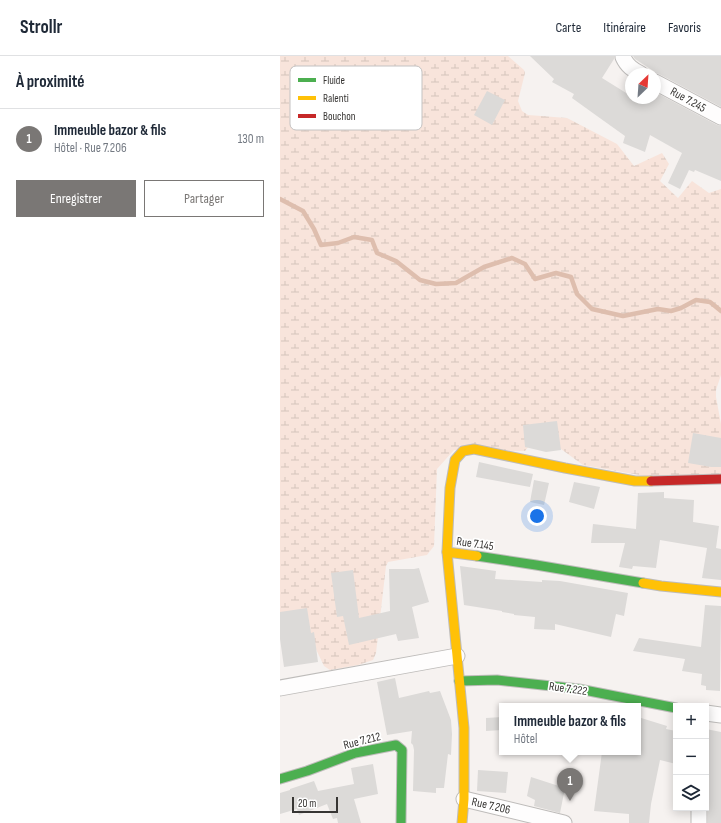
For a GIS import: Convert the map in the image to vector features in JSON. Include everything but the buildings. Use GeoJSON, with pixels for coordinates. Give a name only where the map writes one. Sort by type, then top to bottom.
{"type":"FeatureCollection","features":[{"type":"Feature","properties":{"kind":"street"},"geometry":{"type":"LineString","coordinates":[[623,56],[622,57],[625,63],[632,68]]}},
{"type":"Feature","properties":{"kind":"street","name":"Rue 7.245"},"geometry":{"type":"LineString","coordinates":[[661,85],[721,118]]}},
{"type":"Feature","properties":{"kind":"street"},"geometry":{"type":"LineString","coordinates":[[447,552],[450,488],[455,460],[462,451],[474,449],[635,481],[721,479]]}},
{"type":"Feature","properties":{"kind":"street","name":"Rue 7.145"},"geometry":{"type":"LineString","coordinates":[[462,823],[464,799],[464,728],[447,552],[660,586],[721,592]]}},
{"type":"Feature","properties":{"kind":"street"},"geometry":{"type":"LineString","coordinates":[[280,688],[457,656]]}},
{"type":"Feature","properties":{"kind":"street","name":"Rue 7.222"},"geometry":{"type":"LineString","coordinates":[[459,681],[497,680],[579,689],[673,707]]}},
{"type":"Feature","properties":{"kind":"street"},"geometry":{"type":"LineString","coordinates":[[709,713],[721,715]]}},
{"type":"Feature","properties":{"kind":"street","name":"Rue 7.212"},"geometry":{"type":"LineString","coordinates":[[280,779],[307,771],[355,753],[396,745],[402,750],[401,823]]}},
{"type":"Feature","properties":{"kind":"street","name":"Rue 7.206"},"geometry":{"type":"LineString","coordinates":[[464,799],[564,823]]}},
{"type":"Feature","properties":{"kind":"street"},"geometry":{"type":"LineString","coordinates":[[699,811],[699,823]]}},
{"type":"Feature","properties":{"kind":"green space"},"geometry":{"type":"Polygon","coordinates":[[[280,56],[508,56],[524,70],[525,73],[518,101],[522,111],[528,115],[567,118],[617,144],[634,166],[662,153],[669,164],[660,181],[678,198],[692,181],[709,193],[721,189],[721,375],[716,390],[716,397],[721,424],[721,476],[645,476],[583,465],[550,441],[534,440],[525,451],[454,450],[437,469],[434,546],[427,555],[388,562],[386,566],[376,653],[373,660],[358,665],[330,670],[324,666],[303,622],[280,618],[280,56]]]}},
{"type":"Feature","properties":{"kind":"waterway"},"geometry":{"type":"LineString","coordinates":[[280,199],[303,211],[314,229],[321,245],[338,243],[354,237],[372,240],[377,253],[396,261],[420,280],[436,284],[456,283],[484,267],[512,258],[525,264],[535,279],[556,273],[571,277],[577,294],[592,309],[623,316],[658,309],[671,311],[681,308],[696,300],[710,302],[721,311]]}},
{"type":"Feature","properties":{"kind":"traffic: fast"},"geometry":{"type":"LineString","coordinates":[[477,556],[643,583]]}},
{"type":"Feature","properties":{"kind":"traffic: fast"},"geometry":{"type":"LineString","coordinates":[[459,681],[497,680],[579,689],[673,707]]}},
{"type":"Feature","properties":{"kind":"traffic: fast"},"geometry":{"type":"LineString","coordinates":[[280,779],[307,771],[355,753],[396,745],[402,750],[401,823]]}},
{"type":"Feature","properties":{"kind":"traffic: slow"},"geometry":{"type":"LineString","coordinates":[[447,552],[450,488],[455,460],[463,451],[474,449],[635,481],[651,481]]}},
{"type":"Feature","properties":{"kind":"traffic: slow"},"geometry":{"type":"LineString","coordinates":[[462,823],[464,799],[464,728],[447,552],[477,556]]}},
{"type":"Feature","properties":{"kind":"traffic: slow"},"geometry":{"type":"LineString","coordinates":[[643,583],[721,592]]}},
{"type":"Feature","properties":{"kind":"traffic: jam"},"geometry":{"type":"LineString","coordinates":[[651,481],[721,479]]}},
{"type":"Feature","properties":{"kind":"place","name":"Immeuble bazor & fils"},"geometry":{"type":"Point","coordinates":[570,801]}}]}
